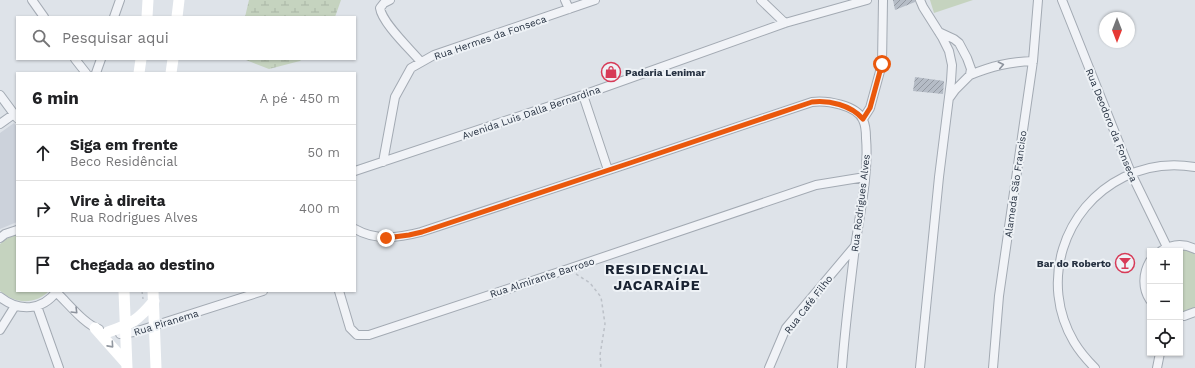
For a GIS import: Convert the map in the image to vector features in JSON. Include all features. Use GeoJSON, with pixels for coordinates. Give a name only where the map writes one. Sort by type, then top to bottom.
{"type":"FeatureCollection","features":[{"type":"Feature","properties":{"kind":"main road"},"geometry":{"type":"LineString","coordinates":[[147,16],[148,0]]}},
{"type":"Feature","properties":{"kind":"main road"},"geometry":{"type":"LineString","coordinates":[[177,16],[179,0]]}},
{"type":"Feature","properties":{"kind":"main road"},"geometry":{"type":"LineString","coordinates":[[139,72],[141,60]]}},
{"type":"Feature","properties":{"kind":"main road"},"geometry":{"type":"LineString","coordinates":[[171,72],[173,60]]}},
{"type":"Feature","properties":{"kind":"main road"},"geometry":{"type":"LineString","coordinates":[[124,292],[127,365]]}},
{"type":"Feature","properties":{"kind":"main road"},"geometry":{"type":"LineString","coordinates":[[108,332],[126,330],[144,313],[154,296]]}},
{"type":"Feature","properties":{"kind":"main road"},"geometry":{"type":"LineString","coordinates":[[154,296],[156,368]]}},
{"type":"Feature","properties":{"kind":"main road"},"geometry":{"type":"LineString","coordinates":[[95,328],[127,365]]}},
{"type":"Feature","properties":{"kind":"street"},"geometry":{"type":"LineString","coordinates":[[32,0],[43,16]]}},
{"type":"Feature","properties":{"kind":"street"},"geometry":{"type":"LineString","coordinates":[[114,16],[120,0]]}},
{"type":"Feature","properties":{"kind":"street"},"geometry":{"type":"LineString","coordinates":[[390,0],[380,8],[381,13],[389,25],[421,62]]}},
{"type":"Feature","properties":{"kind":"street"},"geometry":{"type":"LineString","coordinates":[[566,0],[569,9]]}},
{"type":"Feature","properties":{"kind":"street","name":"Rua Hermes da Fonseca"},"geometry":{"type":"LineString","coordinates":[[384,162],[395,97],[411,68],[434,55],[595,0]]}},
{"type":"Feature","properties":{"kind":"street"},"geometry":{"type":"LineString","coordinates":[[761,0],[785,23]]}},
{"type":"Feature","properties":{"kind":"street","name":"Avenida Luis Dalla Bernardina"},"geometry":{"type":"LineString","coordinates":[[356,171],[583,95],[785,23],[867,0]]}},
{"type":"Feature","properties":{"kind":"street"},"geometry":{"type":"LineString","coordinates":[[356,229],[368,235],[386,238],[409,235],[812,102],[824,101],[838,104],[858,113],[863,119],[870,108],[882,64],[884,0]]}},
{"type":"Feature","properties":{"kind":"street"},"geometry":{"type":"LineString","coordinates":[[920,0],[949,51],[952,65],[950,98],[939,182],[920,368]]}},
{"type":"Feature","properties":{"kind":"street","name":"Alameda São Franciso"},"geometry":{"type":"LineString","coordinates":[[993,368],[999,296],[1033,61],[1038,0]]}},
{"type":"Feature","properties":{"kind":"street","name":"Rua Deodoro da Fonseca"},"geometry":{"type":"LineString","coordinates":[[1062,0],[1164,248]]}},
{"type":"Feature","properties":{"kind":"street"},"geometry":{"type":"LineString","coordinates":[[939,32],[959,43],[971,69],[970,74]]}},
{"type":"Feature","properties":{"kind":"street"},"geometry":{"type":"LineString","coordinates":[[76,60],[85,72]]}},
{"type":"Feature","properties":{"kind":"street"},"geometry":{"type":"LineString","coordinates":[[96,72],[100,60]]}},
{"type":"Feature","properties":{"kind":"street"},"geometry":{"type":"LineString","coordinates":[[950,98],[955,90],[970,74],[988,67],[1033,61]]}},
{"type":"Feature","properties":{"kind":"street"},"geometry":{"type":"LineString","coordinates":[[0,95],[16,116],[0,124]]}},
{"type":"Feature","properties":{"kind":"street"},"geometry":{"type":"LineString","coordinates":[[583,95],[608,170]]}},
{"type":"Feature","properties":{"kind":"street","name":"Rua Rodrigues Alves"},"geometry":{"type":"LineString","coordinates":[[842,368],[865,176],[867,143],[863,119]]}},
{"type":"Feature","properties":{"kind":"street"},"geometry":{"type":"LineString","coordinates":[[1095,368],[1085,358],[1074,342],[1066,326],[1060,308],[1058,272],[1061,254],[1075,220],[1086,205],[1100,192],[1132,173],[1168,165],[1195,167]]}},
{"type":"Feature","properties":{"kind":"street","name":"Rua Almirante Barroso"},"geometry":{"type":"LineString","coordinates":[[339,292],[350,328],[357,335],[368,335],[816,185],[865,176]]}},
{"type":"Feature","properties":{"kind":"street"},"geometry":{"type":"LineString","coordinates":[[0,238],[5,234],[16,230]]}},
{"type":"Feature","properties":{"kind":"street"},"geometry":{"type":"LineString","coordinates":[[1168,248],[1178,245],[1190,246],[1195,249]]}},
{"type":"Feature","properties":{"kind":"street","name":"Rua Café Filho"},"geometry":{"type":"LineString","coordinates":[[769,368],[786,328],[856,246]]}},
{"type":"Feature","properties":{"kind":"street"},"geometry":{"type":"LineString","coordinates":[[1147,268],[1144,274],[1144,286],[1147,294]]}},
{"type":"Feature","properties":{"kind":"street"},"geometry":{"type":"LineString","coordinates":[[0,297],[7,303],[15,306],[27,307],[37,306],[49,300],[57,292],[86,322],[95,328],[108,332]]}},
{"type":"Feature","properties":{"kind":"street","name":"Rua Piranema"},"geometry":{"type":"LineString","coordinates":[[126,330],[154,326],[260,292]]}},
{"type":"Feature","properties":{"kind":"street"},"geometry":{"type":"LineString","coordinates":[[0,330],[15,306]]}},
{"type":"Feature","properties":{"kind":"street"},"geometry":{"type":"LineString","coordinates":[[37,306],[59,368]]}},
{"type":"Feature","properties":{"kind":"street"},"geometry":{"type":"LineString","coordinates":[[1183,316],[1195,312]]}},
{"type":"Feature","properties":{"kind":"street"},"geometry":{"type":"LineString","coordinates":[[1157,368],[1159,356]]}},
{"type":"Feature","properties":{"kind":"path"},"geometry":{"type":"LineString","coordinates":[[568,269],[590,283],[601,297],[604,324],[600,368]]}},
{"type":"Feature","properties":{"kind":"shaded area"},"geometry":{"type":"Polygon","coordinates":[[[14,123],[16,126],[16,222],[0,229],[0,133],[14,123]]]}},
{"type":"Feature","properties":{"kind":"green space"},"geometry":{"type":"Polygon","coordinates":[[[249,0],[341,0],[335,16],[245,16],[249,0]]]}},
{"type":"Feature","properties":{"kind":"green space"},"geometry":{"type":"Polygon","coordinates":[[[930,0],[973,0],[934,13],[930,0]]]}},
{"type":"Feature","properties":{"kind":"green space"},"geometry":{"type":"Polygon","coordinates":[[[246,60],[301,60],[300,61],[269,69],[246,60]]]}},
{"type":"Feature","properties":{"kind":"green space"},"geometry":{"type":"Polygon","coordinates":[[[16,234],[16,292],[48,292],[38,299],[31,301],[18,300],[0,291],[0,244],[6,239],[16,234]]]}},
{"type":"Feature","properties":{"kind":"green space"},"geometry":{"type":"Polygon","coordinates":[[[1183,249],[1195,253],[1195,308],[1183,312],[1183,249]]]}},
{"type":"Feature","properties":{"kind":"building"},"geometry":{"type":"Polygon","coordinates":[[[893,0],[915,0],[915,2],[895,10],[893,0]]]}},
{"type":"Feature","properties":{"kind":"building"},"geometry":{"type":"Polygon","coordinates":[[[915,77],[944,81],[943,94],[913,91],[915,77]]]}},
{"type":"Feature","properties":{"kind":"place","name":"Padaria Lenimar"},"geometry":{"type":"Point","coordinates":[611,72]}},
{"type":"Feature","properties":{"kind":"place","name":"Bar do Roberto"},"geometry":{"type":"Point","coordinates":[1125,263]}},
{"type":"Feature","properties":{"kind":"district","name":"RESIDENCIAL JACARAÍPE"},"geometry":{"type":"Point","coordinates":[657,278]}},
{"type":"Feature","properties":{"kind":"route"},"geometry":{"type":"LineString","coordinates":[[386,238],[422,232],[812,102],[824,101],[838,104],[858,113],[863,119],[870,108],[882,64]]}}]}
